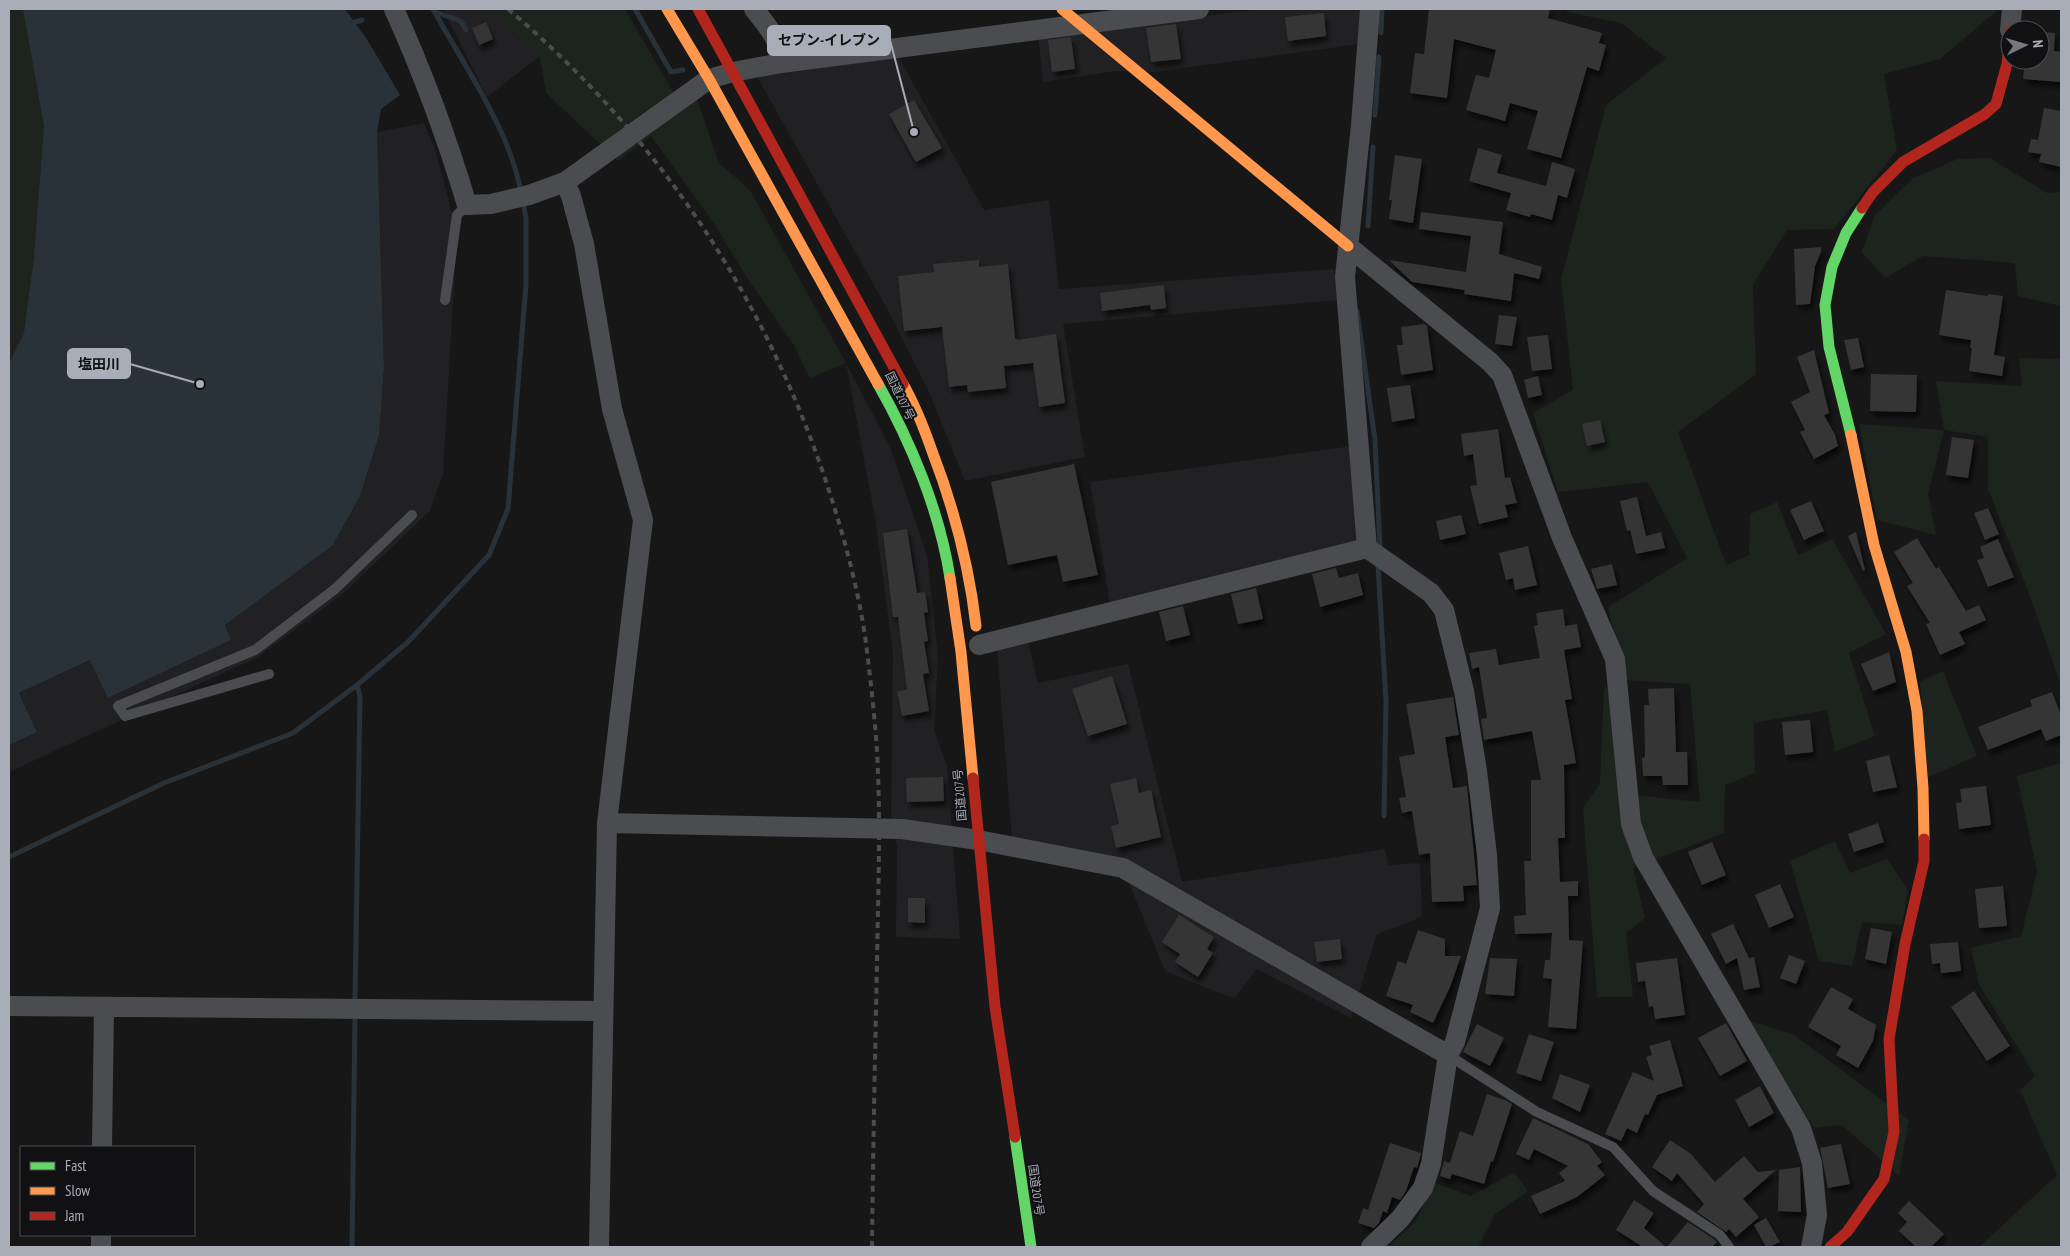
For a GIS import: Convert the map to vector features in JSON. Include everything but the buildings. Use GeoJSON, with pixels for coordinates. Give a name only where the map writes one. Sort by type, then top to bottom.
{"type":"FeatureCollection","features":[{"type":"Feature","properties":{"kind":"main road","name":"国道207号"},"geometry":{"type":"LineString","coordinates":[[667,9],[709,79],[891,407],[917,464],[946,550],[961,652],[995,1007],[1030,1247]]}},
{"type":"Feature","properties":{"kind":"main road","name":"国道207号"},"geometry":{"type":"LineString","coordinates":[[698,9],[911,398],[933,452],[952,507],[969,574],[978,650]]}},
{"type":"Feature","properties":{"kind":"main road"},"geometry":{"type":"LineString","coordinates":[[1062,9],[1348,246]]}},
{"type":"Feature","properties":{"kind":"main road"},"geometry":{"type":"LineString","coordinates":[[1830,1247],[1847,1232],[1884,1179],[1894,1132],[1889,1039],[1905,944],[1924,861],[1924,852],[1923,788],[1915,701],[1906,652],[1874,545],[1860,471],[1829,347],[1825,305],[1832,267],[1846,233],[1873,192],[1904,162],[1985,114],[1996,104],[2005,70]]}},
{"type":"Feature","properties":{"kind":"main road","name":"国道207号"},"geometry":{"type":"LineString","coordinates":[[978,713],[978,840]]}},
{"type":"Feature","properties":{"kind":"street"},"geometry":{"type":"LineString","coordinates":[[394,9],[414,53],[448,142],[467,205],[491,204],[522,197],[565,182],[709,79],[732,72],[781,63],[1199,9]]}},
{"type":"Feature","properties":{"kind":"street"},"geometry":{"type":"LineString","coordinates":[[754,9],[774,33],[780,47],[781,63]]}},
{"type":"Feature","properties":{"kind":"street"},"geometry":{"type":"LineString","coordinates":[[1367,548],[1345,277],[1362,125],[1370,9]]}},
{"type":"Feature","properties":{"kind":"street"},"geometry":{"type":"LineString","coordinates":[[565,182],[571,196],[584,244],[612,409],[643,520],[606,823],[599,1247]]}},
{"type":"Feature","properties":{"kind":"street"},"geometry":{"type":"LineString","coordinates":[[1348,246],[1490,362],[1502,375],[1562,538],[1615,659],[1631,824],[1643,857],[1801,1128],[1812,1163],[1817,1215],[1811,1247]]}},
{"type":"Feature","properties":{"kind":"street"},"geometry":{"type":"LineString","coordinates":[[978,650],[1367,548],[1431,593],[1444,610],[1464,691],[1475,762],[1487,855],[1490,908],[1454,1042],[1448,1055],[1431,1164],[1423,1188],[1400,1219],[1371,1247]]}},
{"type":"Feature","properties":{"kind":"street"},"geometry":{"type":"LineString","coordinates":[[606,823],[902,829],[978,840],[1123,868],[1448,1055]]}},
{"type":"Feature","properties":{"kind":"street"},"geometry":{"type":"LineString","coordinates":[[9,1006],[602,1011]]}},
{"type":"Feature","properties":{"kind":"street"},"geometry":{"type":"LineString","coordinates":[[102,1146],[104,1008]]}},
{"type":"Feature","properties":{"kind":"lane"},"geometry":{"type":"LineString","coordinates":[[445,300],[457,215],[467,205]]}},
{"type":"Feature","properties":{"kind":"lane"},"geometry":{"type":"LineString","coordinates":[[269,674],[125,716],[118,706],[255,650],[335,589],[412,515]]}},
{"type":"Feature","properties":{"kind":"lane"},"geometry":{"type":"LineString","coordinates":[[1448,1055],[1537,1112],[1613,1147],[1653,1191],[1720,1235],[1729,1247]]}},
{"type":"Feature","properties":{"kind":"shaded area"},"geometry":{"type":"Polygon","coordinates":[[[9,9],[47,9],[118,172],[9,363],[24,334],[9,328],[9,9]]]}},
{"type":"Feature","properties":{"kind":"shaded area"},"geometry":{"type":"Polygon","coordinates":[[[23,9],[345,9],[368,41],[400,95],[381,109],[377,132],[384,368],[379,435],[360,496],[332,546],[225,625],[231,640],[108,698],[90,660],[19,693],[37,732],[9,745],[9,363],[24,333],[34,257],[44,126],[23,9]]]}},
{"type":"Feature","properties":{"kind":"shaded area"},"geometry":{"type":"Polygon","coordinates":[[[443,9],[484,9],[540,56],[487,97],[443,9]]]}},
{"type":"Feature","properties":{"kind":"shaded area"},"geometry":{"type":"Polygon","coordinates":[[[484,9],[625,9],[683,109],[697,99],[719,163],[750,190],[846,363],[810,378],[794,345],[750,282],[709,216],[651,136],[618,161],[546,93],[540,56],[484,9]]]}},
{"type":"Feature","properties":{"kind":"shaded area"},"geometry":{"type":"Polygon","coordinates":[[[1263,9],[1362,9],[1359,44],[1154,72],[1116,71],[1043,82],[1038,36],[1263,9]]]}},
{"type":"Feature","properties":{"kind":"shaded area"},"geometry":{"type":"Polygon","coordinates":[[[1567,9],[1999,9],[1940,59],[1884,74],[1897,150],[1834,229],[1787,230],[1753,285],[1756,374],[1678,432],[1726,565],[1749,555],[1750,514],[1777,502],[1798,555],[1832,539],[1886,634],[1849,653],[1875,736],[1835,752],[1827,710],[1754,723],[1755,773],[1725,785],[1724,833],[1633,868],[1645,918],[1626,933],[1633,997],[1597,997],[1583,807],[1600,784],[1604,689],[1624,679],[1608,607],[1687,558],[1648,482],[1558,492],[1533,413],[1573,390],[1561,280],[1606,105],[1666,58],[1621,23],[1567,12],[1567,9]],[[1624,680],[1634,795],[1700,802],[1690,684],[1624,680]]]}},
{"type":"Feature","properties":{"kind":"shaded area"},"geometry":{"type":"Polygon","coordinates":[[[896,53],[984,210],[1049,200],[1059,289],[1334,269],[1337,300],[1063,324],[1085,457],[965,481],[929,392],[890,314],[755,73],[896,53]]]}},
{"type":"Feature","properties":{"kind":"shaded area"},"geometry":{"type":"Polygon","coordinates":[[[424,123],[436,152],[457,233],[443,474],[430,511],[340,596],[258,657],[9,772],[9,745],[37,732],[19,693],[91,660],[108,698],[231,640],[225,625],[332,546],[379,435],[384,368],[377,132],[424,123]]]}},
{"type":"Feature","properties":{"kind":"shaded area"},"geometry":{"type":"Polygon","coordinates":[[[1990,158],[2047,193],[2061,192],[2061,306],[2018,296],[2015,263],[1923,256],[1885,278],[1862,252],[1874,216],[1912,179],[1957,159],[1990,158]]]}},
{"type":"Feature","properties":{"kind":"shaded area"},"geometry":{"type":"Polygon","coordinates":[[[9,328],[24,333],[9,363],[9,328]]]}},
{"type":"Feature","properties":{"kind":"shaded area"},"geometry":{"type":"Polygon","coordinates":[[[2019,358],[2061,359],[2061,685],[2027,588],[1988,489],[1988,437],[1944,430],[1936,381],[2022,386],[2019,358]]]}},
{"type":"Feature","properties":{"kind":"shaded area"},"geometry":{"type":"Polygon","coordinates":[[[846,363],[890,447],[927,555],[938,656],[934,729],[947,766],[960,939],[896,937],[897,847],[891,813],[893,652],[875,518],[846,363]]]}},
{"type":"Feature","properties":{"kind":"shaded area"},"geometry":{"type":"Polygon","coordinates":[[[1859,424],[1944,430],[1928,494],[1936,535],[1877,520],[1859,424]]]}},
{"type":"Feature","properties":{"kind":"shaded area"},"geometry":{"type":"Polygon","coordinates":[[[1352,446],[1359,544],[1110,604],[1090,482],[1352,446]]]}},
{"type":"Feature","properties":{"kind":"shaded area"},"geometry":{"type":"Polygon","coordinates":[[[1028,642],[1038,683],[1128,664],[1182,882],[1385,849],[1388,865],[1420,863],[1422,917],[1377,934],[1351,1018],[1257,969],[1234,999],[1165,971],[1120,861],[1012,840],[997,648],[1028,642]]]}},
{"type":"Feature","properties":{"kind":"shaded area"},"geometry":{"type":"Polygon","coordinates":[[[1943,671],[1977,756],[1928,777],[1920,682],[1943,671]]]}},
{"type":"Feature","properties":{"kind":"shaded area"},"geometry":{"type":"Polygon","coordinates":[[[2061,763],[2061,1247],[1979,1247],[2057,1175],[2020,1090],[2035,1076],[1979,984],[1971,948],[2021,936],[2037,872],[2017,776],[2061,763]]]}},
{"type":"Feature","properties":{"kind":"shaded area"},"geometry":{"type":"Polygon","coordinates":[[[1835,841],[1850,873],[1887,859],[1908,890],[1902,925],[1862,922],[1852,966],[1819,961],[1790,861],[1835,841]]]}},
{"type":"Feature","properties":{"kind":"shaded area"},"geometry":{"type":"Polygon","coordinates":[[[1748,1020],[1794,1035],[1909,1120],[1899,1176],[1842,1125],[1814,1128],[1748,1020]]]}},
{"type":"Feature","properties":{"kind":"shaded area"},"geometry":{"type":"Polygon","coordinates":[[[1514,1172],[1528,1191],[1495,1214],[1478,1247],[1388,1247],[1415,1222],[1435,1183],[1471,1196],[1514,1172]]]}},
{"type":"Feature","properties":{"kind":"waterway"},"geometry":{"type":"LineString","coordinates":[[433,9],[496,121],[507,144],[521,192]]}},
{"type":"Feature","properties":{"kind":"waterway"},"geometry":{"type":"LineString","coordinates":[[635,9],[671,72],[683,70]]}},
{"type":"Feature","properties":{"kind":"waterway"},"geometry":{"type":"LineString","coordinates":[[1381,33],[1382,9]]}},
{"type":"Feature","properties":{"kind":"waterway"},"geometry":{"type":"LineString","coordinates":[[435,12],[461,21],[466,30]]}},
{"type":"Feature","properties":{"kind":"waterway"},"geometry":{"type":"LineString","coordinates":[[348,24],[362,20]]}},
{"type":"Feature","properties":{"kind":"waterway"},"geometry":{"type":"LineString","coordinates":[[1375,115],[1379,57]]}},
{"type":"Feature","properties":{"kind":"waterway"},"geometry":{"type":"LineString","coordinates":[[1368,226],[1373,147]]}},
{"type":"Feature","properties":{"kind":"waterway"},"geometry":{"type":"LineString","coordinates":[[9,857],[164,783],[293,733],[357,685],[408,642],[489,555],[508,509],[526,284],[526,219],[523,201]]}},
{"type":"Feature","properties":{"kind":"waterway"},"geometry":{"type":"LineString","coordinates":[[1357,311],[1375,440],[1380,548]]}},
{"type":"Feature","properties":{"kind":"waterway"},"geometry":{"type":"LineString","coordinates":[[1378,565],[1386,702],[1384,816]]}},
{"type":"Feature","properties":{"kind":"waterway"},"geometry":{"type":"LineString","coordinates":[[355,999],[360,696],[357,685]]}},
{"type":"Feature","properties":{"kind":"waterway"},"geometry":{"type":"LineString","coordinates":[[352,1247],[355,1017]]}},
{"type":"Feature","properties":{"kind":"railway"},"geometry":{"type":"LineString","coordinates":[[508,9],[564,60],[615,114],[663,171],[705,231],[744,294],[777,360],[807,429],[838,518],[861,613],[873,702],[877,752],[879,858],[872,1247]]}},
{"type":"Feature","properties":{"kind":"traffic: fast"},"geometry":{"type":"LineString","coordinates":[[1851,435],[1829,347],[1825,305],[1832,267],[1846,233],[1862,208]]}},
{"type":"Feature","properties":{"kind":"traffic: fast"},"geometry":{"type":"LineString","coordinates":[[878,384],[902,430],[923,478],[939,528],[950,578]]}},
{"type":"Feature","properties":{"kind":"traffic: fast"},"geometry":{"type":"LineString","coordinates":[[1015,1137],[1031,1247]]}},
{"type":"Feature","properties":{"kind":"traffic: slow"},"geometry":{"type":"LineString","coordinates":[[667,9],[709,79],[878,384]]}},
{"type":"Feature","properties":{"kind":"traffic: slow"},"geometry":{"type":"LineString","coordinates":[[1062,9],[1348,246]]}},
{"type":"Feature","properties":{"kind":"traffic: slow"},"geometry":{"type":"LineString","coordinates":[[903,384],[926,434],[954,515],[965,559],[976,626]]}},
{"type":"Feature","properties":{"kind":"traffic: slow"},"geometry":{"type":"LineString","coordinates":[[1851,435],[1874,545],[1906,652],[1917,711],[1923,788],[1924,839]]}},
{"type":"Feature","properties":{"kind":"traffic: slow"},"geometry":{"type":"LineString","coordinates":[[950,578],[961,652],[973,778]]}},
{"type":"Feature","properties":{"kind":"traffic: jam"},"geometry":{"type":"LineString","coordinates":[[698,9],[903,384]]}},
{"type":"Feature","properties":{"kind":"traffic: jam"},"geometry":{"type":"LineString","coordinates":[[1862,208],[1873,192],[1903,162],[1985,114],[1996,104],[2005,70]]}},
{"type":"Feature","properties":{"kind":"traffic: jam"},"geometry":{"type":"LineString","coordinates":[[973,778],[995,1007],[1015,1137]]}},
{"type":"Feature","properties":{"kind":"traffic: jam"},"geometry":{"type":"LineString","coordinates":[[1830,1247],[1847,1232],[1884,1179],[1894,1132],[1889,1039],[1905,944],[1924,861],[1924,839]]}},
{"type":"Feature","properties":{"kind":"place","name":"セブン-イレブン"},"geometry":{"type":"Point","coordinates":[914,132]}},
{"type":"Feature","properties":{"kind":"place","name":"塩田川"},"geometry":{"type":"Point","coordinates":[200,384]}}]}
